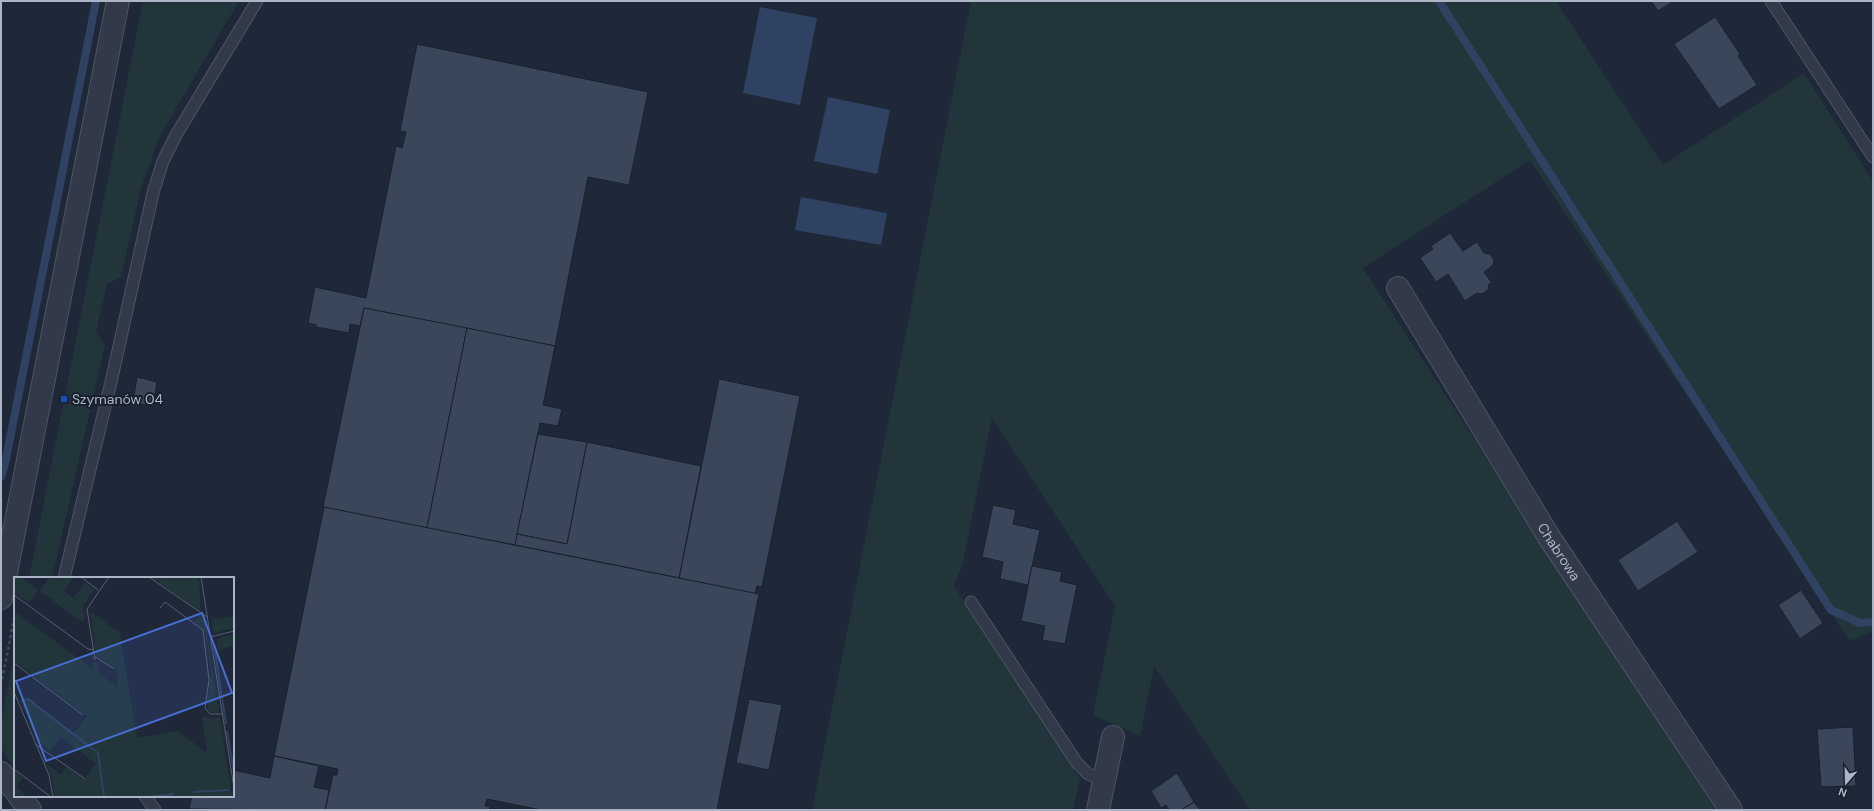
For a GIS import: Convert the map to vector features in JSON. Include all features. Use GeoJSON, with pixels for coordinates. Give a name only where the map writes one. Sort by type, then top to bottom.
{"type":"FeatureCollection","features":[{"type":"Feature","properties":{"kind":"street"},"geometry":{"type":"LineString","coordinates":[[1,598],[4,567],[118,1]]}},
{"type":"Feature","properties":{"kind":"street","name":"Chabrowa"},"geometry":{"type":"LineString","coordinates":[[1398,288],[1549,537],[1731,810]]}},
{"type":"Feature","properties":{"kind":"street"},"geometry":{"type":"LineString","coordinates":[[1098,810],[1113,738]]}},
{"type":"Feature","properties":{"kind":"street"},"geometry":{"type":"LineString","coordinates":[[1,773],[14,789]]}},
{"type":"Feature","properties":{"kind":"street"},"geometry":{"type":"LineString","coordinates":[[20,797],[30,810]]}},
{"type":"Feature","properties":{"kind":"lane"},"geometry":{"type":"LineString","coordinates":[[64,577],[111,382],[153,193],[163,161],[176,136],[257,1]]}},
{"type":"Feature","properties":{"kind":"lane"},"geometry":{"type":"LineString","coordinates":[[1771,1],[1873,157]]}},
{"type":"Feature","properties":{"kind":"lane"},"geometry":{"type":"LineString","coordinates":[[971,602],[1077,763],[1088,774],[1104,780]]}},
{"type":"Feature","properties":{"kind":"lane"},"geometry":{"type":"LineString","coordinates":[[146,797],[155,810]]}},
{"type":"Feature","properties":{"kind":"path"},"geometry":{"type":"LineString","coordinates":[[1,685],[14,620]]}},
{"type":"Feature","properties":{"kind":"green space"},"geometry":{"type":"Polygon","coordinates":[[[143,1],[239,1],[160,136],[141,188],[121,277],[107,284],[96,332],[105,345],[52,577],[29,577],[143,1]]]}},
{"type":"Feature","properties":{"kind":"green space"},"geometry":{"type":"Polygon","coordinates":[[[971,1],[1556,1],[1663,165],[1804,73],[1873,181],[1873,631],[1850,641],[1530,160],[1363,268],[1716,810],[1250,810],[1154,666],[1140,736],[1093,715],[1115,606],[992,418],[963,563],[954,586],[1080,779],[1073,810],[812,810],[971,1]]]}},
{"type":"Feature","properties":{"kind":"green space"},"geometry":{"type":"Polygon","coordinates":[[[14,654],[14,768],[1,748],[1,722],[14,654]]]}},
{"type":"Feature","properties":{"kind":"water"},"geometry":{"type":"Polygon","coordinates":[[[760,7],[817,18],[800,105],[743,93],[760,7]]]}},
{"type":"Feature","properties":{"kind":"water"},"geometry":{"type":"Polygon","coordinates":[[[828,97],[890,110],[877,174],[814,161],[828,97]]]}},
{"type":"Feature","properties":{"kind":"water"},"geometry":{"type":"Polygon","coordinates":[[[801,197],[887,213],[881,245],[795,230],[801,197]]]}},
{"type":"Feature","properties":{"kind":"building"},"geometry":{"type":"Polygon","coordinates":[[[1651,1],[1674,1],[1658,11],[1651,1]]]}},
{"type":"Feature","properties":{"kind":"building"},"geometry":{"type":"Polygon","coordinates":[[[1715,17],[1740,54],[1738,56],[1757,85],[1719,109],[1674,44],[1715,17]]]}},
{"type":"Feature","properties":{"kind":"building"},"geometry":{"type":"Polygon","coordinates":[[[417,44],[648,92],[629,185],[588,177],[555,346],[364,308],[360,326],[350,324],[349,333],[316,327],[316,325],[308,323],[315,287],[366,298],[396,146],[402,148],[406,132],[400,131],[417,44]]]}},
{"type":"Feature","properties":{"kind":"building"},"geometry":{"type":"Polygon","coordinates":[[[1450,233],[1463,251],[1477,242],[1484,253],[1490,254],[1494,260],[1493,265],[1484,272],[1492,283],[1489,284],[1488,290],[1482,294],[1477,293],[1465,301],[1448,274],[1436,282],[1420,258],[1433,249],[1431,246],[1450,233]]]}},
{"type":"Feature","properties":{"kind":"building"},"geometry":{"type":"Polygon","coordinates":[[[364,308],[467,328],[427,528],[323,507],[364,308]]]}},
{"type":"Feature","properties":{"kind":"building"},"geometry":{"type":"Polygon","coordinates":[[[467,328],[555,346],[543,405],[562,409],[558,426],[540,423],[515,545],[427,528],[467,328]]]}},
{"type":"Feature","properties":{"kind":"building"},"geometry":{"type":"Polygon","coordinates":[[[137,377],[157,382],[153,407],[133,402],[137,377]]]}},
{"type":"Feature","properties":{"kind":"building"},"geometry":{"type":"Polygon","coordinates":[[[719,379],[800,396],[762,587],[757,586],[755,594],[679,578],[719,379]]]}},
{"type":"Feature","properties":{"kind":"building"},"geometry":{"type":"Polygon","coordinates":[[[538,434],[587,442],[567,544],[517,534],[538,434]]]}},
{"type":"Feature","properties":{"kind":"building"},"geometry":{"type":"Polygon","coordinates":[[[587,442],[701,466],[679,578],[515,545],[517,534],[567,544],[587,442]]]}},
{"type":"Feature","properties":{"kind":"building"},"geometry":{"type":"Polygon","coordinates":[[[993,505],[1016,510],[1013,524],[1040,530],[1028,585],[1000,579],[1003,562],[982,557],[993,505]]]}},
{"type":"Feature","properties":{"kind":"building"},"geometry":{"type":"Polygon","coordinates":[[[324,507],[759,594],[717,810],[541,810],[487,799],[485,806],[490,806],[489,810],[325,810],[333,775],[337,775],[338,769],[274,756],[324,507]]]}},
{"type":"Feature","properties":{"kind":"building"},"geometry":{"type":"Polygon","coordinates":[[[1677,521],[1698,552],[1638,591],[1618,560],[1677,521]]]}},
{"type":"Feature","properties":{"kind":"building"},"geometry":{"type":"Polygon","coordinates":[[[1032,566],[1062,572],[1060,581],[1077,585],[1065,644],[1042,640],[1045,626],[1021,621],[1032,566]]]}},
{"type":"Feature","properties":{"kind":"building"},"geometry":{"type":"Polygon","coordinates":[[[1801,590],[1823,623],[1800,639],[1778,605],[1801,590]]]}},
{"type":"Feature","properties":{"kind":"building"},"geometry":{"type":"Polygon","coordinates":[[[749,699],[782,705],[769,770],[736,763],[749,699]]]}},
{"type":"Feature","properties":{"kind":"building"},"geometry":{"type":"Polygon","coordinates":[[[1853,727],[1856,786],[1821,787],[1817,729],[1853,727]]]}},
{"type":"Feature","properties":{"kind":"building"},"geometry":{"type":"Polygon","coordinates":[[[274,756],[319,766],[314,787],[329,790],[325,810],[189,809],[192,797],[234,797],[234,770],[270,778],[274,756]]]}},
{"type":"Feature","properties":{"kind":"building"},"geometry":{"type":"Polygon","coordinates":[[[1177,773],[1194,802],[1181,810],[1169,810],[1166,805],[1161,808],[1151,791],[1177,773]]]}},
{"type":"Feature","properties":{"kind":"building"},"geometry":{"type":"Polygon","coordinates":[[[1194,802],[1200,810],[1181,810],[1194,802]]]}},
{"type":"Feature","properties":{"kind":"waterway"},"geometry":{"type":"LineString","coordinates":[[1,477],[5,464],[96,1]]}},
{"type":"Feature","properties":{"kind":"waterway"},"geometry":{"type":"LineString","coordinates":[[1439,1],[1831,610],[1860,623],[1873,622]]}},
{"type":"Feature","properties":{"kind":"place","name":"Szymanów 04"},"geometry":{"type":"Point","coordinates":[64,399]}}]}
